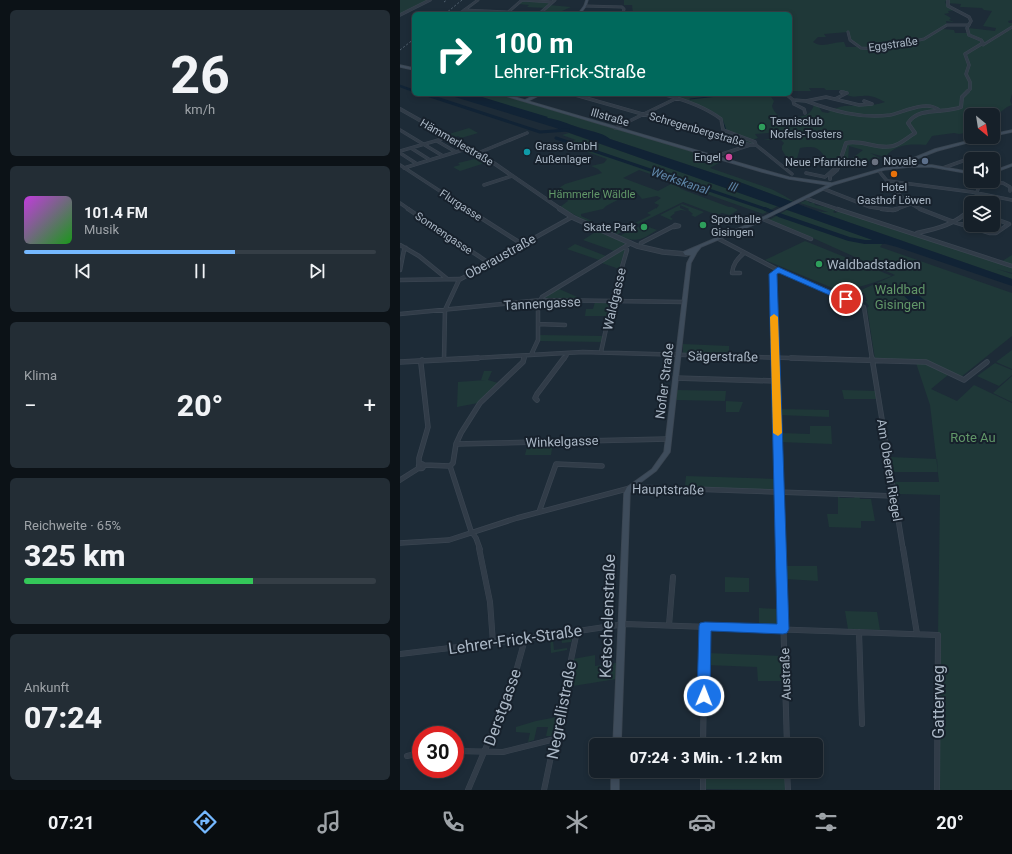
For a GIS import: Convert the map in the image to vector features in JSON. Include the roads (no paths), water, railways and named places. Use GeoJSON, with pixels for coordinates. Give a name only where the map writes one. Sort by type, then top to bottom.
{"type":"FeatureCollection","features":[{"type":"Feature","properties":{"kind":"main road"},"geometry":{"type":"LineString","coordinates":[[580,12],[587,0]]}},
{"type":"Feature","properties":{"kind":"main road"},"geometry":{"type":"LineString","coordinates":[[400,66],[412,69]]}},
{"type":"Feature","properties":{"kind":"main road","name":"Illstraße"},"geometry":{"type":"LineString","coordinates":[[508,96],[778,175],[829,183]]}},
{"type":"Feature","properties":{"kind":"main road"},"geometry":{"type":"LineString","coordinates":[[525,101],[536,96]]}},
{"type":"Feature","properties":{"kind":"main road"},"geometry":{"type":"LineString","coordinates":[[1000,134],[1012,131]]}},
{"type":"Feature","properties":{"kind":"main road"},"geometry":{"type":"LineString","coordinates":[[914,166],[912,160],[931,152],[964,143]]}},
{"type":"Feature","properties":{"kind":"main road"},"geometry":{"type":"LineString","coordinates":[[1000,169],[1012,165]]}},
{"type":"Feature","properties":{"kind":"main road"},"geometry":{"type":"LineString","coordinates":[[689,254],[717,238],[762,219],[802,199],[829,183],[879,171],[914,166],[943,168],[964,172]]}},
{"type":"Feature","properties":{"kind":"main road","name":"Nofler Straße"},"geometry":{"type":"LineString","coordinates":[[629,488],[658,466],[666,454],[689,254]]}},
{"type":"Feature","properties":{"kind":"main road","name":"Ketschelenstraße"},"geometry":{"type":"LineString","coordinates":[[617,738],[627,493],[629,488]]}},
{"type":"Feature","properties":{"kind":"main road"},"geometry":{"type":"LineString","coordinates":[[615,778],[615,790]]}},
{"type":"Feature","properties":{"kind":"street"},"geometry":{"type":"LineString","coordinates":[[400,15],[430,0]]}},
{"type":"Feature","properties":{"kind":"street"},"geometry":{"type":"LineString","coordinates":[[462,12],[478,0]]}},
{"type":"Feature","properties":{"kind":"street"},"geometry":{"type":"LineString","coordinates":[[508,12],[522,0],[552,2]]}},
{"type":"Feature","properties":{"kind":"street"},"geometry":{"type":"LineString","coordinates":[[541,12],[555,0]]}},
{"type":"Feature","properties":{"kind":"street"},"geometry":{"type":"LineString","coordinates":[[948,0],[948,6],[970,17],[971,22],[967,28],[968,34],[982,41],[983,45]]}},
{"type":"Feature","properties":{"kind":"street"},"geometry":{"type":"LineString","coordinates":[[585,6],[623,8],[623,12]]}},
{"type":"Feature","properties":{"kind":"street"},"geometry":{"type":"LineString","coordinates":[[464,10],[493,12]]}},
{"type":"Feature","properties":{"kind":"street","name":"Eggstraße"},"geometry":{"type":"LineString","coordinates":[[848,32],[850,40],[862,48],[876,49],[932,36],[947,25],[969,25]]}},
{"type":"Feature","properties":{"kind":"street"},"geometry":{"type":"LineString","coordinates":[[910,204],[893,210],[870,207],[829,183],[830,177],[838,168],[846,143],[853,142],[886,147],[893,146],[915,133],[908,123],[911,118],[921,114],[954,110],[960,107],[962,97],[970,89],[970,82],[966,74],[966,69],[969,65],[965,53],[969,50],[988,44],[995,37],[1011,27]]}},
{"type":"Feature","properties":{"kind":"street"},"geometry":{"type":"LineString","coordinates":[[835,99],[847,94],[847,92],[841,92]]}},
{"type":"Feature","properties":{"kind":"street","name":"Schregenbergstraße"},"geometry":{"type":"LineString","coordinates":[[579,96],[751,145]]}},
{"type":"Feature","properties":{"kind":"street"},"geometry":{"type":"LineString","coordinates":[[670,96],[712,112],[720,118],[723,130],[755,142],[756,145],[792,174]]}},
{"type":"Feature","properties":{"kind":"street"},"geometry":{"type":"LineString","coordinates":[[788,96],[793,100],[793,102],[804,109],[805,113]]}},
{"type":"Feature","properties":{"kind":"street"},"geometry":{"type":"LineString","coordinates":[[806,101],[824,97],[859,105],[872,104],[864,101]]}},
{"type":"Feature","properties":{"kind":"street","name":"Schregenbergstraße"},"geometry":{"type":"LineString","coordinates":[[643,114],[677,98]]}},
{"type":"Feature","properties":{"kind":"street"},"geometry":{"type":"LineString","coordinates":[[793,100],[806,101],[843,112],[863,116],[891,115],[928,106],[937,108],[940,111]]}},
{"type":"Feature","properties":{"kind":"street","name":"Hämmerlestraße"},"geometry":{"type":"LineString","coordinates":[[400,109],[478,153],[572,217],[631,243],[651,249],[689,254]]}},
{"type":"Feature","properties":{"kind":"street"},"geometry":{"type":"LineString","coordinates":[[615,128],[643,114]]}},
{"type":"Feature","properties":{"kind":"street"},"geometry":{"type":"LineString","coordinates":[[400,130],[443,156]]}},
{"type":"Feature","properties":{"kind":"street"},"geometry":{"type":"LineString","coordinates":[[478,153],[527,133]]}},
{"type":"Feature","properties":{"kind":"street"},"geometry":{"type":"LineString","coordinates":[[400,152],[449,137]]}},
{"type":"Feature","properties":{"kind":"street"},"geometry":{"type":"LineString","coordinates":[[437,141],[456,152]]}},
{"type":"Feature","properties":{"kind":"street"},"geometry":{"type":"LineString","coordinates":[[713,157],[751,145],[756,145]]}},
{"type":"Feature","properties":{"kind":"street"},"geometry":{"type":"LineString","coordinates":[[411,148],[430,160]]}},
{"type":"Feature","properties":{"kind":"street"},"geometry":{"type":"LineString","coordinates":[[404,168],[469,148]]}},
{"type":"Feature","properties":{"kind":"street"},"geometry":{"type":"LineString","coordinates":[[400,152],[417,164]]}},
{"type":"Feature","properties":{"kind":"street"},"geometry":{"type":"LineString","coordinates":[[943,168],[964,160]]}},
{"type":"Feature","properties":{"kind":"street","name":"Flurgasse"},"geometry":{"type":"LineString","coordinates":[[400,166],[522,244]]}},
{"type":"Feature","properties":{"kind":"street"},"geometry":{"type":"LineString","coordinates":[[806,173],[825,177],[834,169],[838,168]]}},
{"type":"Feature","properties":{"kind":"street"},"geometry":{"type":"LineString","coordinates":[[879,171],[901,197],[910,204],[964,226]]}},
{"type":"Feature","properties":{"kind":"street","name":"Hämmerlestraße"},"geometry":{"type":"LineString","coordinates":[[484,185],[512,176]]}},
{"type":"Feature","properties":{"kind":"street"},"geometry":{"type":"LineString","coordinates":[[888,181],[976,193],[1012,200]]}},
{"type":"Feature","properties":{"kind":"street"},"geometry":{"type":"LineString","coordinates":[[1000,183],[1010,187],[1010,191]]}},
{"type":"Feature","properties":{"kind":"street"},"geometry":{"type":"LineString","coordinates":[[975,196],[978,188]]}},
{"type":"Feature","properties":{"kind":"street"},"geometry":{"type":"LineString","coordinates":[[802,199],[916,233],[1012,266]]}},
{"type":"Feature","properties":{"kind":"street","name":"Sonnengasse"},"geometry":{"type":"LineString","coordinates":[[400,203],[489,263]]}},
{"type":"Feature","properties":{"kind":"street"},"geometry":{"type":"LineString","coordinates":[[916,233],[953,222],[964,214]]}},
{"type":"Feature","properties":{"kind":"street","name":"Oberaustraße"},"geometry":{"type":"LineString","coordinates":[[444,358],[446,310],[460,279],[572,217]]}},
{"type":"Feature","properties":{"kind":"street"},"geometry":{"type":"LineString","coordinates":[[762,219],[811,239]]}},
{"type":"Feature","properties":{"kind":"street"},"geometry":{"type":"LineString","coordinates":[[1000,220],[1008,224],[1000,230]]}},
{"type":"Feature","properties":{"kind":"street"},"geometry":{"type":"LineString","coordinates":[[641,243],[673,227]]}},
{"type":"Feature","properties":{"kind":"street"},"geometry":{"type":"LineString","coordinates":[[988,232],[997,232]]}},
{"type":"Feature","properties":{"kind":"street"},"geometry":{"type":"LineString","coordinates":[[717,238],[778,270]]}},
{"type":"Feature","properties":{"kind":"street"},"geometry":{"type":"LineString","coordinates":[[531,355],[538,340],[538,304],[540,300],[547,293],[631,243]]}},
{"type":"Feature","properties":{"kind":"street"},"geometry":{"type":"LineString","coordinates":[[400,245],[419,256],[447,278]]}},
{"type":"Feature","properties":{"kind":"street","name":"Waldgasse"},"geometry":{"type":"LineString","coordinates":[[601,352],[612,301],[627,250],[626,246]]}},
{"type":"Feature","properties":{"kind":"street"},"geometry":{"type":"LineString","coordinates":[[400,270],[404,250],[406,248]]}},
{"type":"Feature","properties":{"kind":"street"},"geometry":{"type":"LineString","coordinates":[[740,273],[732,273],[733,266],[736,258],[744,253]]}},
{"type":"Feature","properties":{"kind":"street","name":"Am Oberen Riegel"},"geometry":{"type":"LineString","coordinates":[[778,270],[864,307],[917,634]]}},
{"type":"Feature","properties":{"kind":"street","name":"Austraße"},"geometry":{"type":"LineString","coordinates":[[778,270],[773,274],[786,738]]}},
{"type":"Feature","properties":{"kind":"street"},"geometry":{"type":"LineString","coordinates":[[400,280],[447,278],[460,279]]}},
{"type":"Feature","properties":{"kind":"street","name":"Tannengasse"},"geometry":{"type":"LineString","coordinates":[[400,314],[540,300],[684,302]]}},
{"type":"Feature","properties":{"kind":"street"},"geometry":{"type":"LineString","coordinates":[[538,324],[565,325]]}},
{"type":"Feature","properties":{"kind":"street","name":"Sägerstraße"},"geometry":{"type":"LineString","coordinates":[[400,362],[444,358],[601,352],[678,356],[872,360],[926,362],[964,380],[988,362]]}},
{"type":"Feature","properties":{"kind":"street"},"geometry":{"type":"LineString","coordinates":[[536,400],[535,398],[537,394],[568,353]]}},
{"type":"Feature","properties":{"kind":"street"},"geometry":{"type":"LineString","coordinates":[[493,643],[482,553],[450,466],[456,444],[480,403],[523,362],[524,356]]}},
{"type":"Feature","properties":{"kind":"street"},"geometry":{"type":"LineString","coordinates":[[421,466],[419,458],[428,429],[421,364],[422,360]]}},
{"type":"Feature","properties":{"kind":"street"},"geometry":{"type":"LineString","coordinates":[[675,378],[776,380]]}},
{"type":"Feature","properties":{"kind":"street","name":"Winkelgasse"},"geometry":{"type":"LineString","coordinates":[[456,444],[668,439]]}},
{"type":"Feature","properties":{"kind":"street"},"geometry":{"type":"LineString","coordinates":[[539,512],[556,464],[602,466]]}},
{"type":"Feature","properties":{"kind":"street"},"geometry":{"type":"LineString","coordinates":[[400,480],[410,475],[421,466],[450,466]]}},
{"type":"Feature","properties":{"kind":"street","name":"Hauptstraße"},"geometry":{"type":"LineString","coordinates":[[400,543],[443,541],[539,512],[629,488],[895,496]]}},
{"type":"Feature","properties":{"kind":"street"},"geometry":{"type":"LineString","coordinates":[[669,625],[673,577]]}},
{"type":"Feature","properties":{"kind":"street","name":"Lehrer-Frick-Straße"},"geometry":{"type":"LineString","coordinates":[[400,654],[526,639],[622,624],[917,634]]}},
{"type":"Feature","properties":{"kind":"street"},"geometry":{"type":"LineString","coordinates":[[703,738],[705,626]]}},
{"type":"Feature","properties":{"kind":"street","name":"Negrellistraße"},"geometry":{"type":"LineString","coordinates":[[544,790],[577,631]]}},
{"type":"Feature","properties":{"kind":"street"},"geometry":{"type":"LineString","coordinates":[[859,632],[862,724]]}},
{"type":"Feature","properties":{"kind":"street","name":"Gatterweg"},"geometry":{"type":"LineString","coordinates":[[917,634],[938,635],[937,790]]}},
{"type":"Feature","properties":{"kind":"street","name":"Derstgasse"},"geometry":{"type":"LineString","coordinates":[[468,790],[512,686],[526,639]]}},
{"type":"Feature","properties":{"kind":"street","name":"Derstgasse"},"geometry":{"type":"LineString","coordinates":[[464,751],[503,752],[555,739]]}},
{"type":"Feature","properties":{"kind":"street"},"geometry":{"type":"LineString","coordinates":[[407,756],[412,755]]}},
{"type":"Feature","properties":{"kind":"street"},"geometry":{"type":"LineString","coordinates":[[703,778],[703,790]]}},
{"type":"Feature","properties":{"kind":"street"},"geometry":{"type":"LineString","coordinates":[[787,778],[788,790]]}},
{"type":"Feature","properties":{"kind":"water","name":"Ill"},"geometry":{"type":"Polygon","coordinates":[[[452,96],[479,96],[599,133],[610,139],[734,180],[825,214],[1012,279],[1012,286],[878,242],[553,127],[452,96]]]}},
{"type":"Feature","properties":{"kind":"water"},"geometry":{"type":"Polygon","coordinates":[[[914,292],[927,302],[915,306],[903,295],[914,292]]]}},
{"type":"Feature","properties":{"kind":"waterway"},"geometry":{"type":"LineString","coordinates":[[400,86],[412,90]]}},
{"type":"Feature","properties":{"kind":"waterway"},"geometry":{"type":"LineString","coordinates":[[430,96],[540,132],[568,130]]}},
{"type":"Feature","properties":{"kind":"waterway"},"geometry":{"type":"LineString","coordinates":[[690,99],[718,96]]}},
{"type":"Feature","properties":{"kind":"waterway"},"geometry":{"type":"LineString","coordinates":[[709,110],[719,116]]}},
{"type":"Feature","properties":{"kind":"waterway"},"geometry":{"type":"LineString","coordinates":[[722,119],[726,130]]}},
{"type":"Feature","properties":{"kind":"waterway","name":"Werkskanal"},"geometry":{"type":"LineString","coordinates":[[556,138],[768,210]]}},
{"type":"Feature","properties":{"kind":"waterway","name":"Werkskanal"},"geometry":{"type":"LineString","coordinates":[[765,209],[849,239],[865,242],[883,242]]}},
{"type":"Feature","properties":{"kind":"railway"},"geometry":{"type":"LineString","coordinates":[[447,12],[462,0]]}},
{"type":"Feature","properties":{"kind":"railway"},"geometry":{"type":"LineString","coordinates":[[400,50],[412,41]]}},
{"type":"Feature","properties":{"kind":"place","name":"Tennisclub Nofels-Tosters"},"geometry":{"type":"Point","coordinates":[762,127]}},
{"type":"Feature","properties":{"kind":"place","name":"Grass GmbH Außenlager"},"geometry":{"type":"Point","coordinates":[527,152]}},
{"type":"Feature","properties":{"kind":"place","name":"Engel"},"geometry":{"type":"Point","coordinates":[729,157]}},
{"type":"Feature","properties":{"kind":"place","name":"Novale"},"geometry":{"type":"Point","coordinates":[925,161]}},
{"type":"Feature","properties":{"kind":"place","name":"Neue Pfarrkirche"},"geometry":{"type":"Point","coordinates":[875,162]}},
{"type":"Feature","properties":{"kind":"place","name":"Hotel Gasthof Löwen"},"geometry":{"type":"Point","coordinates":[894,174]}},
{"type":"Feature","properties":{"kind":"place","name":"Sporthalle Gisingen"},"geometry":{"type":"Point","coordinates":[703,225]}},
{"type":"Feature","properties":{"kind":"place","name":"Skate Park"},"geometry":{"type":"Point","coordinates":[644,227]}},
{"type":"Feature","properties":{"kind":"place","name":"Waldbadstadion"},"geometry":{"type":"Point","coordinates":[819,264]}},
{"type":"Feature","properties":{"kind":"park label","name":"Hämmerle Wäldle"},"geometry":{"type":"Point","coordinates":[592,194]}},
{"type":"Feature","properties":{"kind":"park label","name":"Waldbad Gisingen"},"geometry":{"type":"Point","coordinates":[900,296]}},
{"type":"Feature","properties":{"kind":"park label","name":"Rote Au"},"geometry":{"type":"Point","coordinates":[973,437]}}]}
